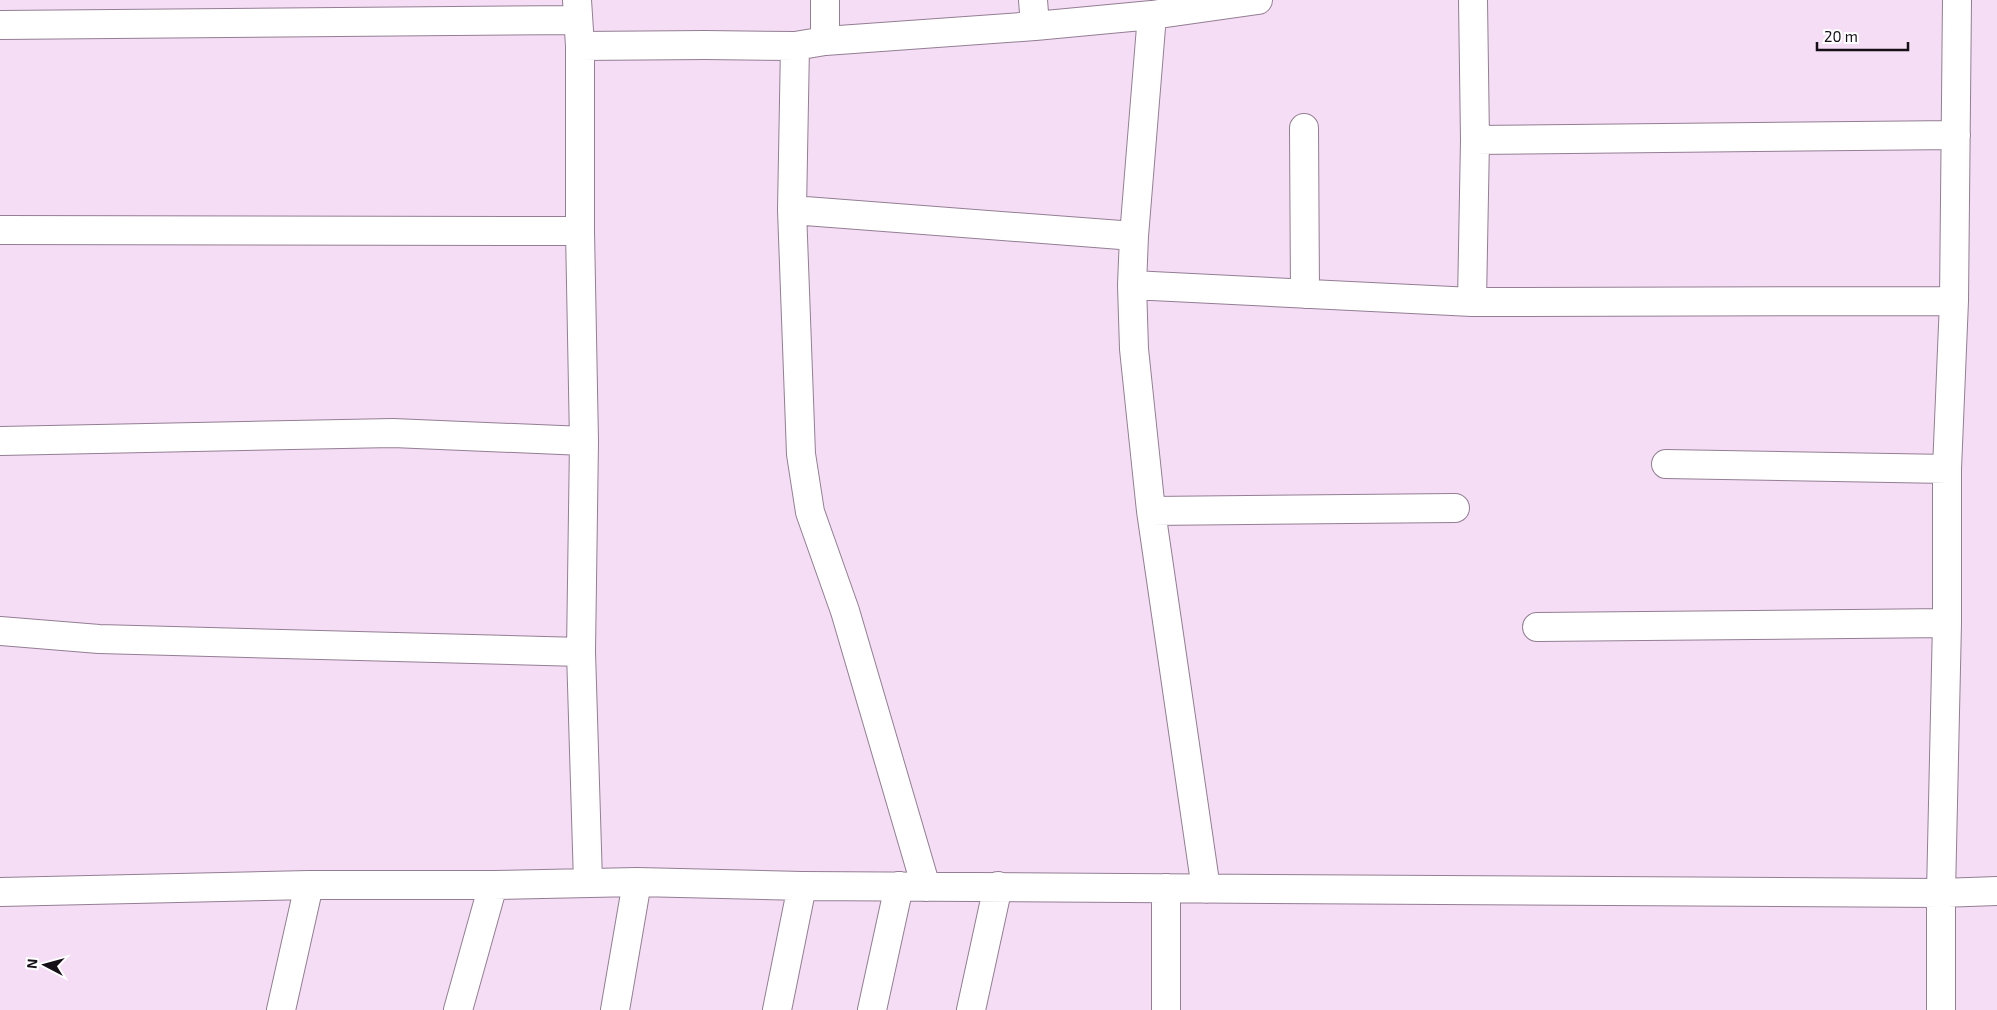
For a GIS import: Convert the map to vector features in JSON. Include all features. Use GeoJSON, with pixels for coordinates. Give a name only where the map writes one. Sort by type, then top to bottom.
{"type":"FeatureCollection","features":[{"type":"Feature","properties":{"kind":"street"},"geometry":{"type":"LineString","coordinates":[[825,0],[825,41]]}},
{"type":"Feature","properties":{"kind":"street"},"geometry":{"type":"LineString","coordinates":[[0,25],[578,22],[705,44],[795,46],[1034,13],[1152,15],[1258,0]]}},
{"type":"Feature","properties":{"kind":"street"},"geometry":{"type":"LineString","coordinates":[[1472,302],[1475,140],[1473,0]]}},
{"type":"Feature","properties":{"kind":"street"},"geometry":{"type":"LineString","coordinates":[[1941,1010],[1941,893],[1947,623],[1946,469],[1954,301],[1958,0]]}},
{"type":"Feature","properties":{"kind":"street"},"geometry":{"type":"LineString","coordinates":[[1152,15],[1134,236],[1132,285],[1134,349],[1151,511],[1206,889]]}},
{"type":"Feature","properties":{"kind":"street"},"geometry":{"type":"LineString","coordinates":[[578,22],[584,440],[581,652],[588,882]]}},
{"type":"Feature","properties":{"kind":"street"},"geometry":{"type":"LineString","coordinates":[[795,46],[792,210],[801,454],[810,512],[845,611],[926,887]]}},
{"type":"Feature","properties":{"kind":"street"},"geometry":{"type":"LineString","coordinates":[[1304,128],[1305,294]]}},
{"type":"Feature","properties":{"kind":"street"},"geometry":{"type":"LineString","coordinates":[[1475,140],[1956,135]]}},
{"type":"Feature","properties":{"kind":"street"},"geometry":{"type":"LineString","coordinates":[[792,210],[1134,236]]}},
{"type":"Feature","properties":{"kind":"street"},"geometry":{"type":"LineString","coordinates":[[0,230],[580,231]]}},
{"type":"Feature","properties":{"kind":"street"},"geometry":{"type":"LineString","coordinates":[[1132,285],[1472,302],[1954,301]]}},
{"type":"Feature","properties":{"kind":"street"},"geometry":{"type":"LineString","coordinates":[[0,441],[393,432],[584,440]]}},
{"type":"Feature","properties":{"kind":"street"},"geometry":{"type":"LineString","coordinates":[[1666,464],[1946,469]]}},
{"type":"Feature","properties":{"kind":"street"},"geometry":{"type":"LineString","coordinates":[[1151,511],[1455,508]]}},
{"type":"Feature","properties":{"kind":"street"},"geometry":{"type":"LineString","coordinates":[[1537,626],[1947,623]]}},
{"type":"Feature","properties":{"kind":"street"},"geometry":{"type":"LineString","coordinates":[[0,631],[99,639],[581,652]]}},
{"type":"Feature","properties":{"kind":"street"},"geometry":{"type":"LineString","coordinates":[[0,892],[309,885],[493,885],[588,882],[802,886],[1206,889],[1941,893],[1997,891]]}},
{"type":"Feature","properties":{"kind":"street"},"geometry":{"type":"LineString","coordinates":[[614,1010],[637,882]]}},
{"type":"Feature","properties":{"kind":"street"},"geometry":{"type":"LineString","coordinates":[[282,1010],[309,885]]}},
{"type":"Feature","properties":{"kind":"street"},"geometry":{"type":"LineString","coordinates":[[458,1010],[493,885]]}},
{"type":"Feature","properties":{"kind":"street"},"geometry":{"type":"LineString","coordinates":[[777,1010],[802,886]]}},
{"type":"Feature","properties":{"kind":"street"},"geometry":{"type":"LineString","coordinates":[[872,1010],[899,886]]}},
{"type":"Feature","properties":{"kind":"street"},"geometry":{"type":"LineString","coordinates":[[971,1010],[998,886]]}},
{"type":"Feature","properties":{"kind":"street"},"geometry":{"type":"LineString","coordinates":[[1166,888],[1166,1010]]}}]}
